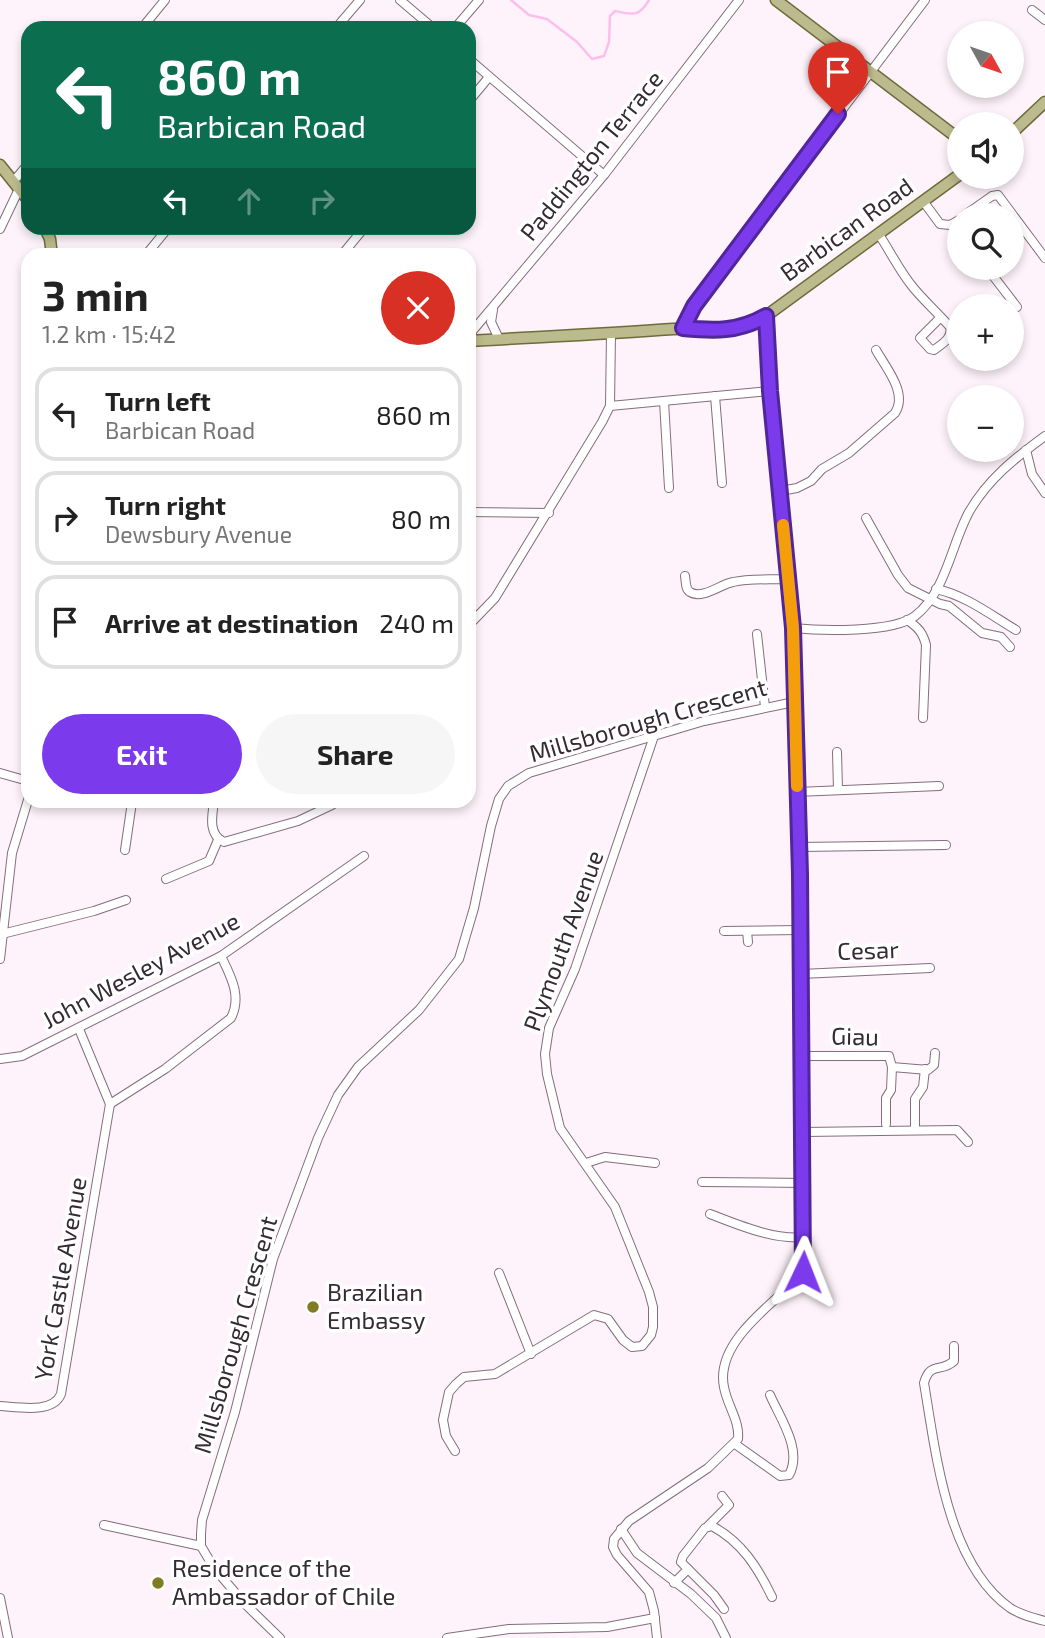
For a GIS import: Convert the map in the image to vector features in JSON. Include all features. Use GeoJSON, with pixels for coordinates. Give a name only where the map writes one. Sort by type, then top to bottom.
{"type":"FeatureCollection","features":[{"type":"Feature","properties":{"kind":"main road"},"geometry":{"type":"LineString","coordinates":[[776,0],[947,130]]}},
{"type":"Feature","properties":{"kind":"main road"},"geometry":{"type":"LineString","coordinates":[[1024,121],[1041,105]]}},
{"type":"Feature","properties":{"kind":"main road"},"geometry":{"type":"LineString","coordinates":[[0,165],[21,192]]}},
{"type":"Feature","properties":{"kind":"main road","name":"Barbican Road"},"geometry":{"type":"LineString","coordinates":[[476,338],[683,328],[719,331],[752,324],[947,184]]}},
{"type":"Feature","properties":{"kind":"street"},"geometry":{"type":"LineString","coordinates":[[148,21],[165,0]]}},
{"type":"Feature","properties":{"kind":"street"},"geometry":{"type":"LineString","coordinates":[[342,21],[360,0]]}},
{"type":"Feature","properties":{"kind":"street"},"geometry":{"type":"LineString","coordinates":[[400,0],[425,21]]}},
{"type":"Feature","properties":{"kind":"street"},"geometry":{"type":"LineString","coordinates":[[461,21],[479,0]]}},
{"type":"Feature","properties":{"kind":"street","name":"Paddington Terrace"},"geometry":{"type":"LineString","coordinates":[[476,329],[604,176],[739,0]]}},
{"type":"Feature","properties":{"kind":"street"},"geometry":{"type":"LineString","coordinates":[[683,328],[694,306],[925,0]]}},
{"type":"Feature","properties":{"kind":"street"},"geometry":{"type":"LineString","coordinates":[[1032,10],[1045,20]]}},
{"type":"Feature","properties":{"kind":"street"},"geometry":{"type":"LineString","coordinates":[[476,66],[604,176]]}},
{"type":"Feature","properties":{"kind":"street"},"geometry":{"type":"LineString","coordinates":[[476,93],[489,77]]}},
{"type":"Feature","properties":{"kind":"street"},"geometry":{"type":"LineString","coordinates":[[1041,105],[1045,94]]}},
{"type":"Feature","properties":{"kind":"street"},"geometry":{"type":"LineString","coordinates":[[0,229],[21,177]]}},
{"type":"Feature","properties":{"kind":"street"},"geometry":{"type":"LineString","coordinates":[[981,203],[992,195],[998,195],[1004,203]]}},
{"type":"Feature","properties":{"kind":"street"},"geometry":{"type":"LineString","coordinates":[[923,201],[940,223],[947,223]]}},
{"type":"Feature","properties":{"kind":"street"},"geometry":{"type":"LineString","coordinates":[[1024,230],[1045,258]]}},
{"type":"Feature","properties":{"kind":"street"},"geometry":{"type":"LineString","coordinates":[[878,233],[911,286],[941,317]]}},
{"type":"Feature","properties":{"kind":"street"},"geometry":{"type":"LineString","coordinates":[[996,280],[1007,294]]}},
{"type":"Feature","properties":{"kind":"street"},"geometry":{"type":"LineString","coordinates":[[494,307],[491,322],[499,339]]}},
{"type":"Feature","properties":{"kind":"street"},"geometry":{"type":"LineString","coordinates":[[657,1638],[649,1592],[617,1555],[613,1547],[614,1539],[621,1529],[645,1509],[708,1468],[735,1444],[739,1431],[723,1386],[724,1367],[748,1322],[803,1272],[806,1056],[800,930],[793,628],[770,391],[766,316]]}},
{"type":"Feature","properties":{"kind":"street"},"geometry":{"type":"LineString","coordinates":[[476,618],[495,598],[549,513],[610,406],[611,333]]}},
{"type":"Feature","properties":{"kind":"street"},"geometry":{"type":"LineString","coordinates":[[780,491],[797,488],[811,481],[822,469],[849,453],[900,407],[899,392],[876,350]]}},
{"type":"Feature","properties":{"kind":"street"},"geometry":{"type":"LineString","coordinates":[[610,406],[770,391]]}},
{"type":"Feature","properties":{"kind":"street"},"geometry":{"type":"LineString","coordinates":[[716,396],[722,483]]}},
{"type":"Feature","properties":{"kind":"street"},"geometry":{"type":"LineString","coordinates":[[664,401],[669,488]]}},
{"type":"Feature","properties":{"kind":"street"},"geometry":{"type":"LineString","coordinates":[[793,628],[851,629],[894,625],[915,616],[931,599],[969,513],[986,487],[1002,469],[1045,436]]}},
{"type":"Feature","properties":{"kind":"street"},"geometry":{"type":"LineString","coordinates":[[1026,450],[1032,474],[1045,493]]}},
{"type":"Feature","properties":{"kind":"street"},"geometry":{"type":"LineString","coordinates":[[476,512],[549,513]]}},
{"type":"Feature","properties":{"kind":"street"},"geometry":{"type":"LineString","coordinates":[[866,518],[898,575],[915,593],[955,610],[982,633],[1001,637],[1010,647]]}},
{"type":"Feature","properties":{"kind":"street"},"geometry":{"type":"LineString","coordinates":[[685,576],[687,589],[698,594],[732,582],[789,579]]}},
{"type":"Feature","properties":{"kind":"street"},"geometry":{"type":"LineString","coordinates":[[936,589],[963,598],[1016,630]]}},
{"type":"Feature","properties":{"kind":"street"},"geometry":{"type":"LineString","coordinates":[[907,620],[917,626],[926,645],[923,718]]}},
{"type":"Feature","properties":{"kind":"street"},"geometry":{"type":"LineString","coordinates":[[757,635],[765,707]]}},
{"type":"Feature","properties":{"kind":"street","name":"Millsborough Crescent"},"geometry":{"type":"LineString","coordinates":[[201,1546],[202,1520],[235,1412],[273,1259],[318,1138],[338,1095],[358,1067],[419,1010],[459,959],[474,908],[491,826],[499,799],[508,786],[529,773],[654,736],[794,702]]}},
{"type":"Feature","properties":{"kind":"street","name":"Plymouth Avenue"},"geometry":{"type":"LineString","coordinates":[[454,1451],[446,1436],[443,1420],[449,1392],[464,1377],[495,1374],[594,1315],[608,1318],[632,1348],[642,1346],[651,1335],[653,1307],[649,1292],[615,1207],[560,1128],[547,1074],[546,1040],[599,903],[654,736]]}},
{"type":"Feature","properties":{"kind":"street"},"geometry":{"type":"LineString","coordinates":[[837,752],[838,790]]}},
{"type":"Feature","properties":{"kind":"street"},"geometry":{"type":"LineString","coordinates":[[0,773],[21,779]]}},
{"type":"Feature","properties":{"kind":"street"},"geometry":{"type":"LineString","coordinates":[[797,792],[939,786]]}},
{"type":"Feature","properties":{"kind":"street"},"geometry":{"type":"LineString","coordinates":[[0,959],[2,913],[12,853],[26,808]]}},
{"type":"Feature","properties":{"kind":"street"},"geometry":{"type":"LineString","coordinates":[[125,850],[131,808]]}},
{"type":"Feature","properties":{"kind":"street"},"geometry":{"type":"LineString","coordinates":[[213,808],[213,833],[218,840]]}},
{"type":"Feature","properties":{"kind":"street"},"geometry":{"type":"LineString","coordinates":[[218,840],[232,841],[257,834],[298,821],[326,808]]}},
{"type":"Feature","properties":{"kind":"street"},"geometry":{"type":"LineString","coordinates":[[166,879],[209,861],[218,840]]}},
{"type":"Feature","properties":{"kind":"street"},"geometry":{"type":"LineString","coordinates":[[799,847],[946,845]]}},
{"type":"Feature","properties":{"kind":"street","name":"John Wesley Avenue"},"geometry":{"type":"LineString","coordinates":[[0,1059],[22,1056],[221,956],[364,856]]}},
{"type":"Feature","properties":{"kind":"street"},"geometry":{"type":"LineString","coordinates":[[2,934],[94,911],[126,900]]}},
{"type":"Feature","properties":{"kind":"street"},"geometry":{"type":"LineString","coordinates":[[724,931],[737,935],[747,931],[800,930]]}},
{"type":"Feature","properties":{"kind":"street"},"geometry":{"type":"LineString","coordinates":[[747,931],[748,942]]}},
{"type":"Feature","properties":{"kind":"street"},"geometry":{"type":"LineString","coordinates":[[79,1029],[110,1104],[165,1069],[230,1018],[236,1003],[236,993],[221,956]]}},
{"type":"Feature","properties":{"kind":"street","name":"Cesar"},"geometry":{"type":"LineString","coordinates":[[804,973],[930,968]]}},
{"type":"Feature","properties":{"kind":"street"},"geometry":{"type":"LineString","coordinates":[[915,1126],[915,1099],[923,1087],[925,1069],[934,1065],[935,1053]]}},
{"type":"Feature","properties":{"kind":"street","name":"Giau"},"geometry":{"type":"LineString","coordinates":[[806,1056],[886,1056],[891,1059],[891,1090],[886,1098],[886,1124]]}},
{"type":"Feature","properties":{"kind":"street","name":"Giau"},"geometry":{"type":"LineString","coordinates":[[892,1067],[925,1069]]}},
{"type":"Feature","properties":{"kind":"street","name":"York Castle Avenue"},"geometry":{"type":"LineString","coordinates":[[0,1406],[50,1406],[61,1394],[110,1104]]}},
{"type":"Feature","properties":{"kind":"street"},"geometry":{"type":"LineString","coordinates":[[803,1132],[957,1130],[968,1142]]}},
{"type":"Feature","properties":{"kind":"street"},"geometry":{"type":"LineString","coordinates":[[586,1163],[605,1157],[655,1163]]}},
{"type":"Feature","properties":{"kind":"street"},"geometry":{"type":"LineString","coordinates":[[702,1182],[804,1183]]}},
{"type":"Feature","properties":{"kind":"street"},"geometry":{"type":"LineString","coordinates":[[710,1214],[743,1227],[804,1237]]}},
{"type":"Feature","properties":{"kind":"street"},"geometry":{"type":"LineString","coordinates":[[499,1273],[531,1354]]}},
{"type":"Feature","properties":{"kind":"street"},"geometry":{"type":"LineString","coordinates":[[954,1346],[954,1361],[948,1367],[933,1368],[926,1373],[924,1383],[938,1468],[953,1518],[973,1566],[995,1596],[1025,1616],[1045,1621]]}},
{"type":"Feature","properties":{"kind":"street"},"geometry":{"type":"LineString","coordinates":[[735,1444],[780,1476],[789,1475],[792,1445],[770,1395]]}},
{"type":"Feature","properties":{"kind":"street"},"geometry":{"type":"LineString","coordinates":[[722,1496],[729,1504],[681,1560],[685,1572],[714,1595],[724,1609]]}},
{"type":"Feature","properties":{"kind":"street"},"geometry":{"type":"LineString","coordinates":[[104,1525],[201,1546],[214,1568],[245,1604],[280,1638]]}},
{"type":"Feature","properties":{"kind":"street"},"geometry":{"type":"LineString","coordinates":[[708,1526],[747,1553],[772,1597]]}},
{"type":"Feature","properties":{"kind":"street"},"geometry":{"type":"LineString","coordinates":[[621,1529],[637,1553],[691,1594],[716,1618],[726,1638]]}},
{"type":"Feature","properties":{"kind":"street"},"geometry":{"type":"LineString","coordinates":[[674,1583],[685,1572]]}},
{"type":"Feature","properties":{"kind":"street"},"geometry":{"type":"LineString","coordinates":[[0,1598],[8,1638]]}},
{"type":"Feature","properties":{"kind":"street"},"geometry":{"type":"LineString","coordinates":[[447,1638],[509,1629],[607,1627],[655,1618]]}},
{"type":"Feature","properties":{"kind":"waterway"},"geometry":{"type":"LineString","coordinates":[[511,0],[529,15],[547,19],[577,42],[592,59],[604,56],[609,42],[610,16],[615,11],[631,14],[639,12],[649,0]]}},
{"type":"Feature","properties":{"kind":"slow traffic"},"geometry":{"type":"LineString","coordinates":[[783,525],[793,628],[797,786]]}},
{"type":"Feature","properties":{"kind":"place","name":"Brazilian Embassy"},"geometry":{"type":"Point","coordinates":[313,1307]}},
{"type":"Feature","properties":{"kind":"place","name":"Residence of the Ambassador of Chile"},"geometry":{"type":"Point","coordinates":[158,1583]}},
{"type":"Feature","properties":{"kind":"route"},"geometry":{"type":"LineString","coordinates":[[803,1272],[800,874],[793,628],[770,391],[766,316],[733,330],[683,328],[694,306],[838,114]]}}]}
